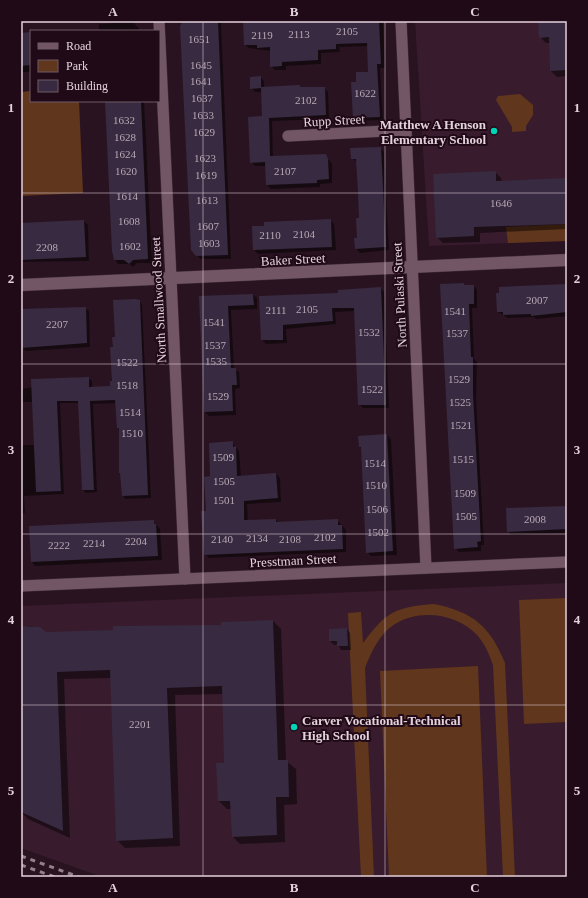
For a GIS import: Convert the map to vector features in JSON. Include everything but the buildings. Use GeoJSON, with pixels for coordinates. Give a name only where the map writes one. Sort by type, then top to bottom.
{"type":"FeatureCollection","features":[{"type":"Feature","properties":{"kind":"street","name":"North Pulaski Street"},"geometry":{"type":"LineString","coordinates":[[401,21],[426,568]]}},
{"type":"Feature","properties":{"kind":"street","name":"North Smallwood Street"},"geometry":{"type":"LineString","coordinates":[[160,42],[185,579]]}},
{"type":"Feature","properties":{"kind":"street","name":"Rupp Street"},"geometry":{"type":"LineString","coordinates":[[288,136],[406,130]]}},
{"type":"Feature","properties":{"kind":"street","name":"Baker Street"},"geometry":{"type":"LineString","coordinates":[[21,286],[567,260]]}},
{"type":"Feature","properties":{"kind":"street","name":"Presstman Street"},"geometry":{"type":"LineString","coordinates":[[21,586],[567,562]]}},
{"type":"Feature","properties":{"kind":"shaded area","name":"Matthew A Henson Elementary School"},"geometry":{"type":"Polygon","coordinates":[[[415,21],[567,21],[567,241],[429,246],[415,21]]]}},
{"type":"Feature","properties":{"kind":"shaded area","name":"Carver Vocational-Technical High School"},"geometry":{"type":"Polygon","coordinates":[[[567,583],[567,877],[102,877],[21,848],[21,606],[567,583]]]}},
{"type":"Feature","properties":{"kind":"green space"},"geometry":{"type":"Polygon","coordinates":[[[30,91],[30,102],[79,102],[83,193],[21,196],[21,92],[30,91]]]}},
{"type":"Feature","properties":{"kind":"green space"},"geometry":{"type":"Polygon","coordinates":[[[520,94],[533,105],[533,115],[526,126],[526,131],[512,132],[512,127],[496,100],[498,96],[520,94]]]}},
{"type":"Feature","properties":{"kind":"green space"},"geometry":{"type":"Polygon","coordinates":[[[567,224],[567,241],[508,243],[506,227],[567,224]]]}},
{"type":"Feature","properties":{"kind":"green space"},"geometry":{"type":"Polygon","coordinates":[[[567,598],[567,722],[524,724],[519,600],[567,598]]]}},
{"type":"Feature","properties":{"kind":"green space"},"geometry":{"type":"Polygon","coordinates":[[[434,604],[448,607],[470,616],[486,630],[493,639],[505,663],[515,877],[503,877],[493,665],[482,642],[469,628],[460,622],[449,618],[427,615],[405,619],[395,624],[385,632],[377,643],[365,668],[374,877],[361,877],[348,613],[361,612],[363,643],[378,624],[392,613],[400,609],[434,604]]]}},
{"type":"Feature","properties":{"kind":"green space"},"geometry":{"type":"Polygon","coordinates":[[[478,666],[487,877],[389,877],[380,671],[478,666]]]}},
{"type":"Feature","properties":{"kind":"railway"},"geometry":{"type":"LineString","coordinates":[[21,856],[79,877]]}},
{"type":"Feature","properties":{"kind":"railway"},"geometry":{"type":"LineString","coordinates":[[21,865],[55,877]]}},
{"type":"Feature","properties":{"kind":"place","name":"Matthew A Henson Elementary School"},"geometry":{"type":"Point","coordinates":[494,131]}},
{"type":"Feature","properties":{"kind":"place","name":"Carver Vocational-Technical High School"},"geometry":{"type":"Point","coordinates":[294,727]}}]}
